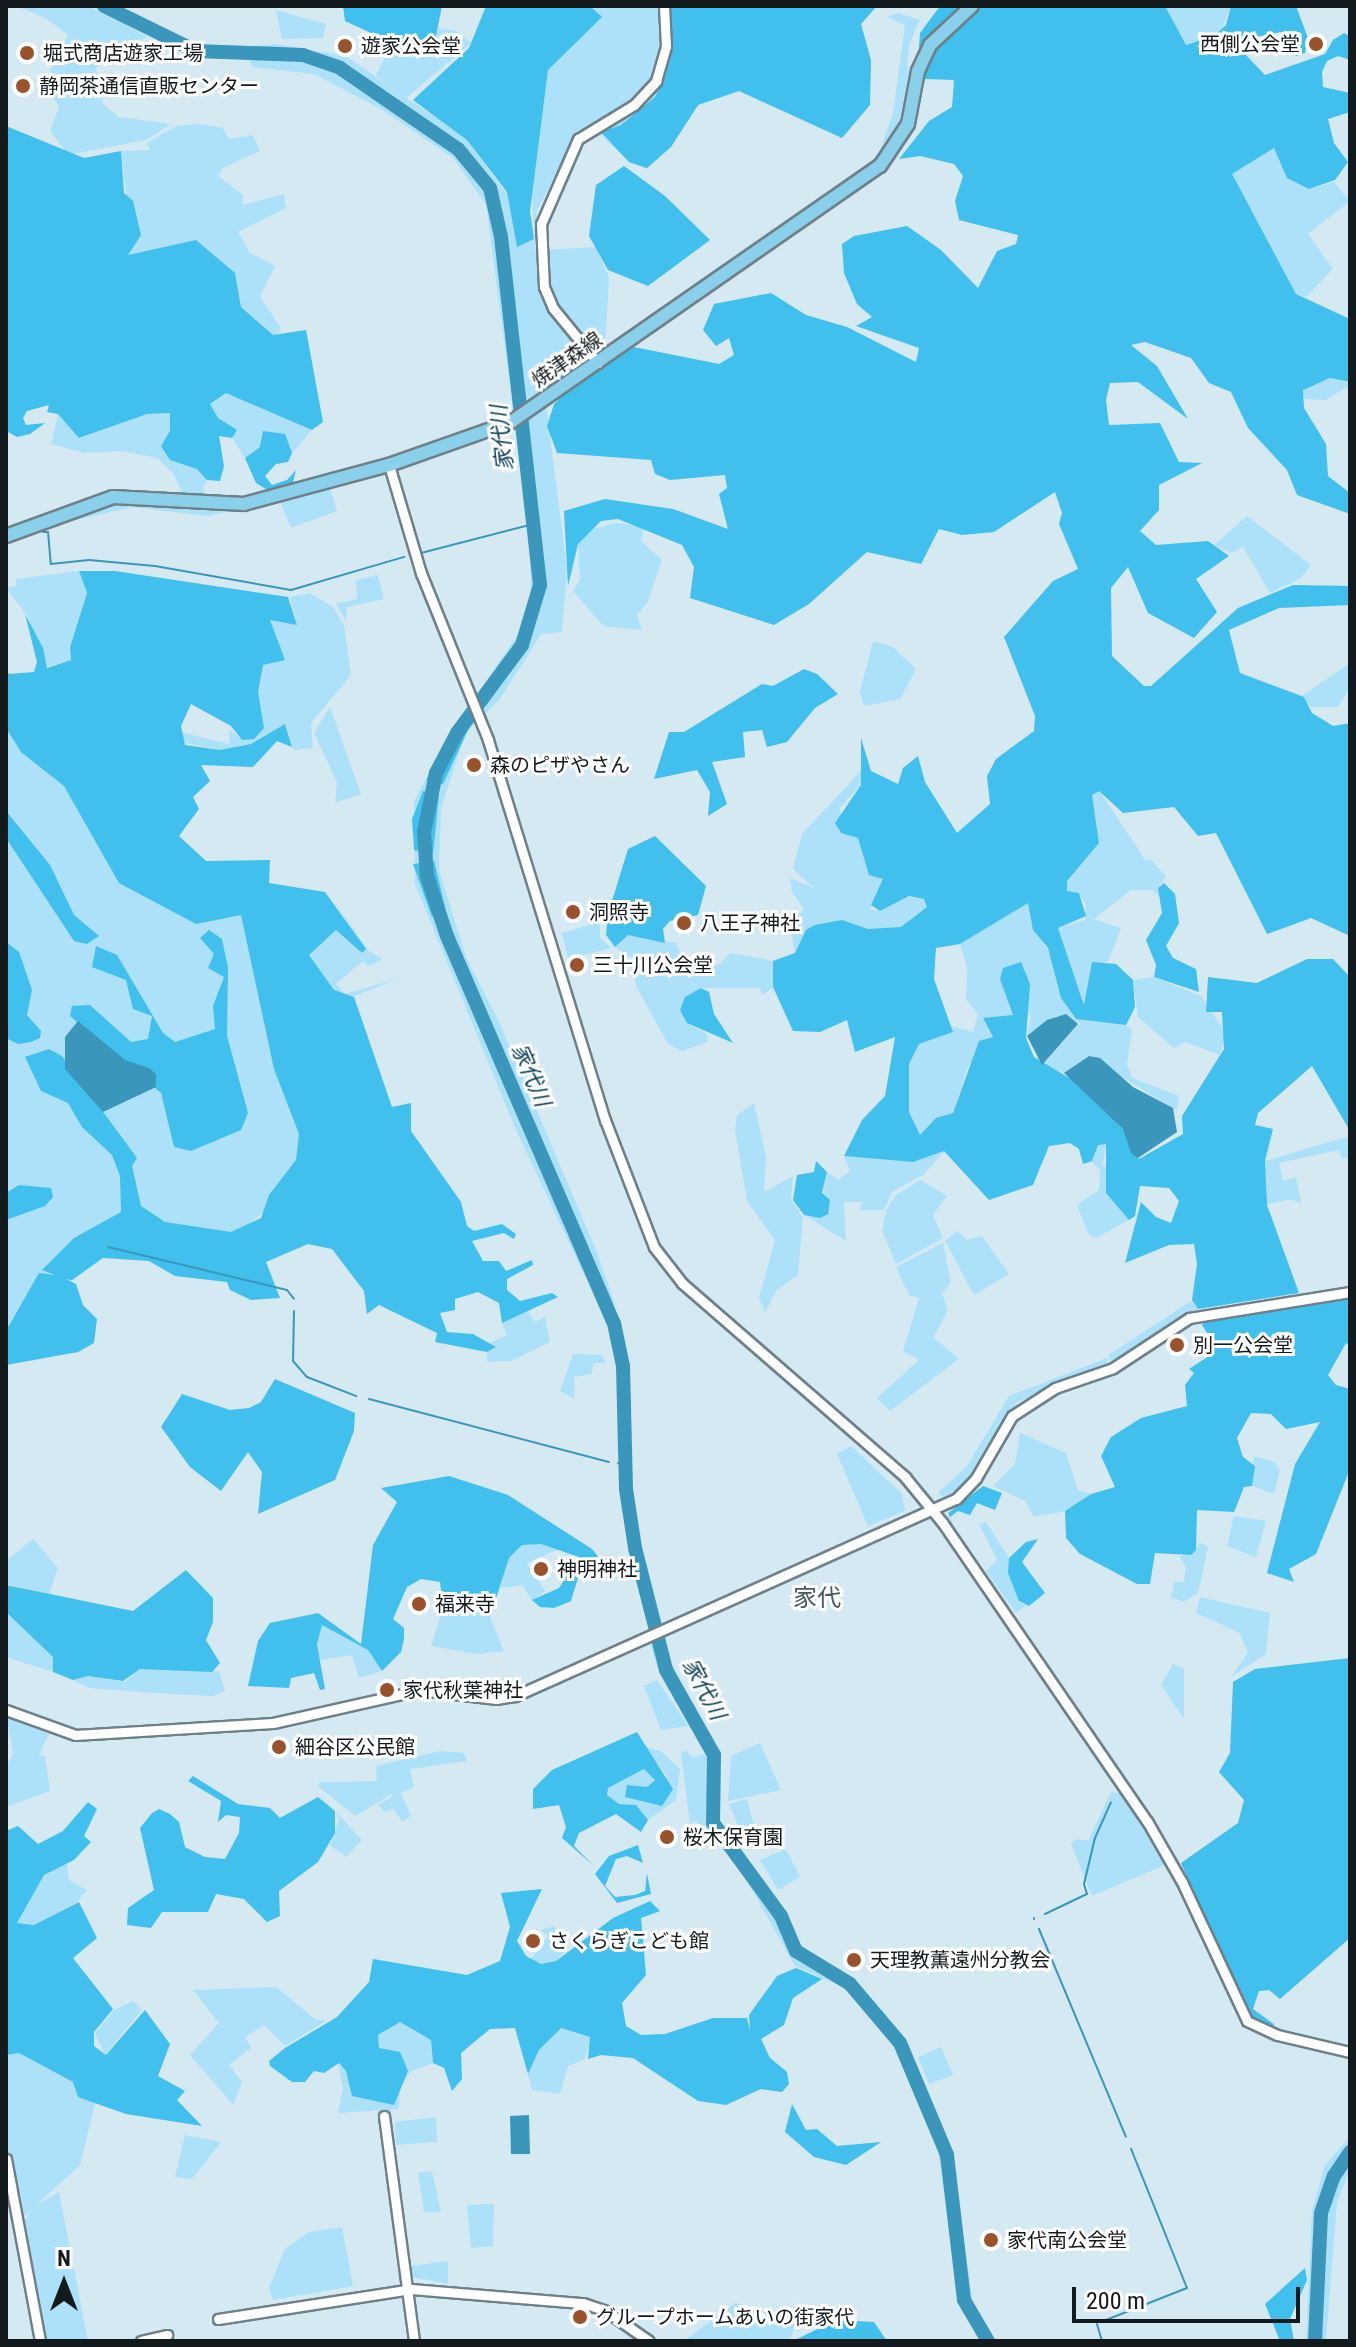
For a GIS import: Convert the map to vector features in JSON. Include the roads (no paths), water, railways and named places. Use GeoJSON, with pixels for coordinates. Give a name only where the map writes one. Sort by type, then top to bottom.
{"type":"FeatureCollection","features":[{"type":"Feature","properties":{"kind":"main road","name":"焼津森線"},"geometry":{"type":"LineString","coordinates":[[6,536],[113,497],[244,504],[389,465],[511,422],[880,166],[908,124],[918,71],[930,45],[972,6]]}},
{"type":"Feature","properties":{"kind":"street"},"geometry":{"type":"LineString","coordinates":[[598,363],[553,308],[544,287],[541,224],[578,139],[634,105],[656,81],[666,46],[664,6]]}},
{"type":"Feature","properties":{"kind":"street"},"geometry":{"type":"LineString","coordinates":[[389,465],[421,573],[478,717],[605,1120],[654,1247],[682,1283],[905,1477],[933,1510],[1147,1821],[1182,1882],[1247,2021],[1277,2035],[1350,2052]]}},
{"type":"Feature","properties":{"kind":"street"},"geometry":{"type":"LineString","coordinates":[[6,1710],[75,1735],[273,1723],[420,1690],[502,1699],[665,1630],[963,1495],[1012,1416],[1032,1401],[1113,1368],[1189,1318],[1350,1292]]}},
{"type":"Feature","properties":{"kind":"street"},"geometry":{"type":"LineString","coordinates":[[384,2116],[414,2341]]}},
{"type":"Feature","properties":{"kind":"street"},"geometry":{"type":"LineString","coordinates":[[6,2159],[40,2341]]}},
{"type":"Feature","properties":{"kind":"street"},"geometry":{"type":"LineString","coordinates":[[218,2319],[406,2289],[583,2303],[606,2311],[649,2341]]}},
{"type":"Feature","properties":{"kind":"street"},"geometry":{"type":"LineString","coordinates":[[141,2341],[167,2335]]}},
{"type":"Feature","properties":{"kind":"waterway","name":"家代川"},"geometry":{"type":"LineString","coordinates":[[104,6],[196,51],[303,55],[340,68],[458,149],[490,188],[501,237],[540,585],[522,645],[457,733],[436,773],[424,832],[427,876],[447,936],[614,1323],[623,1366],[626,1489],[635,1548],[666,1670],[714,1755],[713,1823],[781,1916],[796,1951],[850,1984],[900,2043],[947,2155],[964,2300],[988,2341]]}},
{"type":"Feature","properties":{"kind":"waterway"},"geometry":{"type":"LineString","coordinates":[[421,553],[537,523]]}},
{"type":"Feature","properties":{"kind":"waterway"},"geometry":{"type":"LineString","coordinates":[[43,532],[48,532],[51,564],[89,560],[155,566],[291,590],[404,557]]}},
{"type":"Feature","properties":{"kind":"waterway"},"geometry":{"type":"LineString","coordinates":[[108,1247],[287,1290],[294,1299]]}},
{"type":"Feature","properties":{"kind":"waterway"},"geometry":{"type":"LineString","coordinates":[[294,1311],[293,1361],[307,1377],[356,1396]]}},
{"type":"Feature","properties":{"kind":"waterway"},"geometry":{"type":"LineString","coordinates":[[369,1399],[609,1462]]}},
{"type":"Feature","properties":{"kind":"waterway","name":"家代川"},"geometry":{"type":"LineString","coordinates":[[618,1463],[624,1463]]}},
{"type":"Feature","properties":{"kind":"waterway"},"geometry":{"type":"LineString","coordinates":[[1045,1914],[1087,1894],[1084,1884],[1095,1838],[1111,1802]]}},
{"type":"Feature","properties":{"kind":"waterway"},"geometry":{"type":"LineString","coordinates":[[1039,1929],[1126,2137]]}},
{"type":"Feature","properties":{"kind":"waterway"},"geometry":{"type":"LineString","coordinates":[[1106,2320],[1187,2288],[1131,2149]]}},
{"type":"Feature","properties":{"kind":"waterway"},"geometry":{"type":"LineString","coordinates":[[1315,2341],[1321,2213],[1334,2176],[1350,2152]]}},
{"type":"Feature","properties":{"kind":"waterway"},"geometry":{"type":"LineString","coordinates":[[1097,2324],[1102,2341]]}},
{"type":"Feature","properties":{"kind":"place","name":"西側公会堂"},"geometry":{"type":"Point","coordinates":[1316,44]}},
{"type":"Feature","properties":{"kind":"place","name":"遊家公会堂"},"geometry":{"type":"Point","coordinates":[345,46]}},
{"type":"Feature","properties":{"kind":"place","name":"堀式商店遊家工場"},"geometry":{"type":"Point","coordinates":[27,53]}},
{"type":"Feature","properties":{"kind":"place","name":"静岡茶通信直販センター"},"geometry":{"type":"Point","coordinates":[23,86]}},
{"type":"Feature","properties":{"kind":"place","name":"森のピザやさん"},"geometry":{"type":"Point","coordinates":[474,765]}},
{"type":"Feature","properties":{"kind":"place","name":"洞照寺"},"geometry":{"type":"Point","coordinates":[573,912]}},
{"type":"Feature","properties":{"kind":"place","name":"八王子神社"},"geometry":{"type":"Point","coordinates":[684,923]}},
{"type":"Feature","properties":{"kind":"place","name":"三十川公会堂"},"geometry":{"type":"Point","coordinates":[577,965]}},
{"type":"Feature","properties":{"kind":"place","name":"別一公会堂"},"geometry":{"type":"Point","coordinates":[1177,1345]}},
{"type":"Feature","properties":{"kind":"place","name":"神明神社"},"geometry":{"type":"Point","coordinates":[541,1569]}},
{"type":"Feature","properties":{"kind":"place","name":"福来寺"},"geometry":{"type":"Point","coordinates":[419,1604]}},
{"type":"Feature","properties":{"kind":"place","name":"家代秋葉神社"},"geometry":{"type":"Point","coordinates":[387,1690]}},
{"type":"Feature","properties":{"kind":"place","name":"細谷区公民館"},"geometry":{"type":"Point","coordinates":[279,1747]}},
{"type":"Feature","properties":{"kind":"place","name":"桜木保育園"},"geometry":{"type":"Point","coordinates":[667,1837]}},
{"type":"Feature","properties":{"kind":"place","name":"さくらぎこども館"},"geometry":{"type":"Point","coordinates":[533,1941]}},
{"type":"Feature","properties":{"kind":"place","name":"天理教薫遠州分教会"},"geometry":{"type":"Point","coordinates":[854,1960]}},
{"type":"Feature","properties":{"kind":"place","name":"家代南公会堂"},"geometry":{"type":"Point","coordinates":[991,2240]}},
{"type":"Feature","properties":{"kind":"place","name":"グループホームあいの街家代"},"geometry":{"type":"Point","coordinates":[580,2317]}},
{"type":"Feature","properties":{"kind":"district","name":"家代"},"geometry":{"type":"Point","coordinates":[817,1599]}}]}
